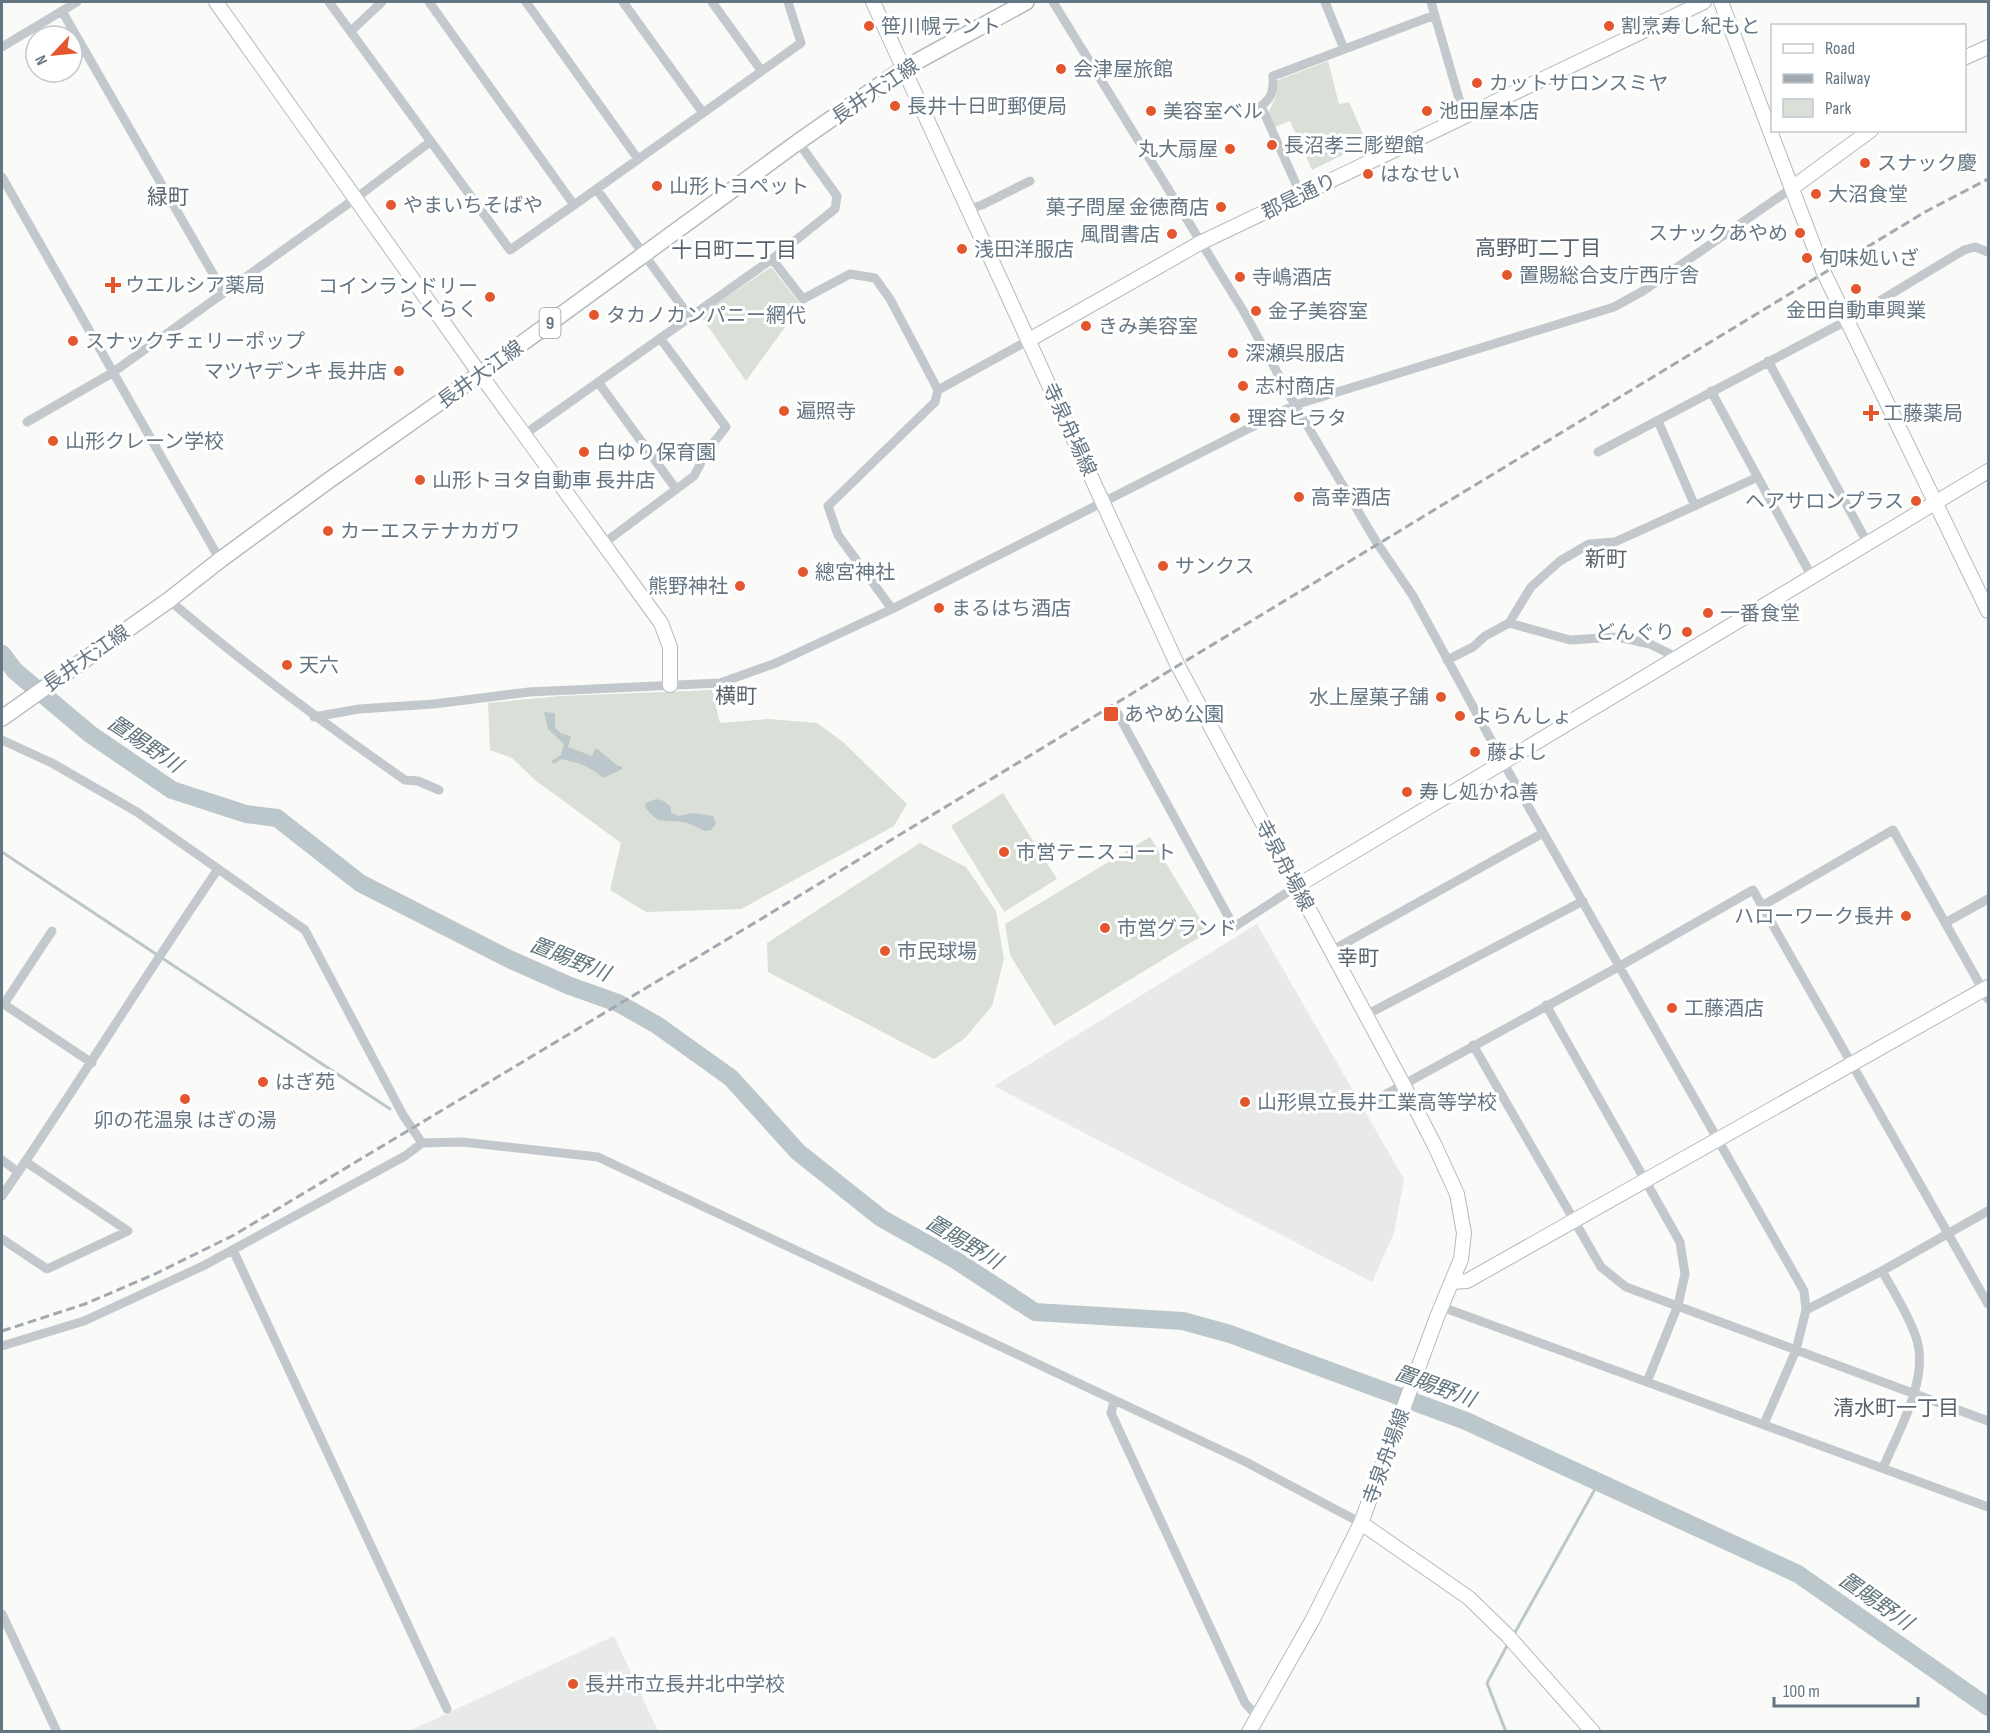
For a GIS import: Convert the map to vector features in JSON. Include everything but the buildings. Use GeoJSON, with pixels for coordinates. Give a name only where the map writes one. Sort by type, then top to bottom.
{"type":"FeatureCollection","features":[{"type":"Feature","properties":{"kind":"main road","name":"長井大江線"},"geometry":{"type":"LineString","coordinates":[[2,718],[169,600],[220,560],[798,142],[903,69],[1026,2]]}},
{"type":"Feature","properties":{"kind":"street"},"geometry":{"type":"LineString","coordinates":[[2,47],[77,2]]}},
{"type":"Feature","properties":{"kind":"street"},"geometry":{"type":"LineString","coordinates":[[216,2],[480,374],[661,623],[670,647],[669,685]]}},
{"type":"Feature","properties":{"kind":"street"},"geometry":{"type":"LineString","coordinates":[[329,2],[510,250],[801,43],[788,2]]}},
{"type":"Feature","properties":{"kind":"street"},"geometry":{"type":"LineString","coordinates":[[351,31],[382,2]]}},
{"type":"Feature","properties":{"kind":"street"},"geometry":{"type":"LineString","coordinates":[[429,2],[574,205]]}},
{"type":"Feature","properties":{"kind":"street"},"geometry":{"type":"LineString","coordinates":[[526,2],[638,159]]}},
{"type":"Feature","properties":{"kind":"street"},"geometry":{"type":"LineString","coordinates":[[622,2],[703,113]]}},
{"type":"Feature","properties":{"kind":"street"},"geometry":{"type":"LineString","coordinates":[[712,2],[761,70]]}},
{"type":"Feature","properties":{"kind":"street","name":"寺泉舟場線"},"geometry":{"type":"LineString","coordinates":[[873,2],[1177,664],[1403,1084],[1457,1194],[1464,1233],[1461,1259],[1363,1517],[1313,1619],[1249,1731]]}},
{"type":"Feature","properties":{"kind":"street"},"geometry":{"type":"LineString","coordinates":[[1053,2],[1244,312],[1295,405],[1377,543],[1413,596],[1503,762],[1804,1291],[1806,1310],[1796,1350],[1764,1425]]}},
{"type":"Feature","properties":{"kind":"street"},"geometry":{"type":"LineString","coordinates":[[1325,2],[1344,49]]}},
{"type":"Feature","properties":{"kind":"street"},"geometry":{"type":"LineString","coordinates":[[1431,2],[1464,116]]}},
{"type":"Feature","properties":{"kind":"street","name":"郡是通り"},"geometry":{"type":"LineString","coordinates":[[1029,340],[1200,243],[1704,2]]}},
{"type":"Feature","properties":{"kind":"street"},"geometry":{"type":"LineString","coordinates":[[1721,2],[1824,273],[1989,611]]}},
{"type":"Feature","properties":{"kind":"street"},"geometry":{"type":"LineString","coordinates":[[62,10],[224,293]]}},
{"type":"Feature","properties":{"kind":"street"},"geometry":{"type":"LineString","coordinates":[[1301,195],[1261,106],[1269,101],[1274,89],[1273,76],[1435,15]]}},
{"type":"Feature","properties":{"kind":"street"},"geometry":{"type":"LineString","coordinates":[[1966,58],[1989,47]]}},
{"type":"Feature","properties":{"kind":"street"},"geometry":{"type":"LineString","coordinates":[[314,717],[358,709],[434,704],[528,692],[720,683],[776,663],[891,609],[1295,405],[1614,307],[1643,291],[1792,188],[1867,132]]}},
{"type":"Feature","properties":{"kind":"street"},"geometry":{"type":"LineString","coordinates":[[27,422],[112,373],[356,198],[430,142]]}},
{"type":"Feature","properties":{"kind":"street"},"geometry":{"type":"LineString","coordinates":[[525,434],[772,259],[835,209],[837,196],[798,142]]}},
{"type":"Feature","properties":{"kind":"street"},"geometry":{"type":"LineString","coordinates":[[2,177],[220,560]]}},
{"type":"Feature","properties":{"kind":"street"},"geometry":{"type":"LineString","coordinates":[[969,209],[1030,182]]}},
{"type":"Feature","properties":{"kind":"street"},"geometry":{"type":"LineString","coordinates":[[597,190],[689,316]]}},
{"type":"Feature","properties":{"kind":"street"},"geometry":{"type":"LineString","coordinates":[[1598,452],[1848,320],[1964,250],[1975,247],[1989,252]]}},
{"type":"Feature","properties":{"kind":"street"},"geometry":{"type":"LineString","coordinates":[[772,259],[802,298],[850,274],[875,278],[890,299],[938,390],[935,402],[828,506],[838,535],[891,609]]}},
{"type":"Feature","properties":{"kind":"street"},"geometry":{"type":"LineString","coordinates":[[604,543],[694,476],[707,451],[726,427],[660,338]]}},
{"type":"Feature","properties":{"kind":"street"},"geometry":{"type":"LineString","coordinates":[[938,390],[1029,340]]}},
{"type":"Feature","properties":{"kind":"street"},"geometry":{"type":"LineString","coordinates":[[1768,361],[1868,544]]}},
{"type":"Feature","properties":{"kind":"street"},"geometry":{"type":"LineString","coordinates":[[598,382],[676,489]]}},
{"type":"Feature","properties":{"kind":"street"},"geometry":{"type":"LineString","coordinates":[[1711,391],[1812,577]]}},
{"type":"Feature","properties":{"kind":"street"},"geometry":{"type":"LineString","coordinates":[[1658,421],[1695,506]]}},
{"type":"Feature","properties":{"kind":"street"},"geometry":{"type":"LineString","coordinates":[[1118,714],[1234,927],[1297,886],[1989,471]]}},
{"type":"Feature","properties":{"kind":"street"},"geometry":{"type":"LineString","coordinates":[[1447,660],[1473,647],[1485,636],[1509,623],[1531,587],[1560,561],[1589,544],[1615,542],[1758,477]]}},
{"type":"Feature","properties":{"kind":"street"},"geometry":{"type":"LineString","coordinates":[[169,600],[314,717],[405,780],[418,781],[439,790]]}},
{"type":"Feature","properties":{"kind":"street"},"geometry":{"type":"LineString","coordinates":[[1509,623],[1570,640],[1618,637],[1650,644],[1678,658]]}},
{"type":"Feature","properties":{"kind":"street"},"geometry":{"type":"LineString","coordinates":[[2,740],[52,763],[137,812],[304,930],[403,1115],[422,1143]]}},
{"type":"Feature","properties":{"kind":"street"},"geometry":{"type":"LineString","coordinates":[[1452,1282],[1467,1281],[1852,1062],[1987,992],[1893,830],[1762,906]]}},
{"type":"Feature","properties":{"kind":"street"},"geometry":{"type":"LineString","coordinates":[[1331,951],[1544,832]]}},
{"type":"Feature","properties":{"kind":"street"},"geometry":{"type":"LineString","coordinates":[[2,1196],[92,1063],[153,964],[218,869]]}},
{"type":"Feature","properties":{"kind":"street"},"geometry":{"type":"LineString","coordinates":[[1368,1104],[1620,966],[1752,890],[1989,1304]]}},
{"type":"Feature","properties":{"kind":"street"},"geometry":{"type":"LineString","coordinates":[[1945,923],[1989,899]]}},
{"type":"Feature","properties":{"kind":"street"},"geometry":{"type":"LineString","coordinates":[[1366,1015],[1583,901]]}},
{"type":"Feature","properties":{"kind":"street"},"geometry":{"type":"LineString","coordinates":[[52,931],[3,1004],[92,1063]]}},
{"type":"Feature","properties":{"kind":"street"},"geometry":{"type":"LineString","coordinates":[[1546,1005],[1680,1242],[1684,1274],[1678,1305],[1647,1382]]}},
{"type":"Feature","properties":{"kind":"street"},"geometry":{"type":"LineString","coordinates":[[1473,1045],[1601,1267],[1626,1287],[1989,1421]]}},
{"type":"Feature","properties":{"kind":"street"},"geometry":{"type":"LineString","coordinates":[[2,1346],[84,1321],[203,1266],[405,1156],[422,1143],[462,1142],[598,1157],[1363,1517],[1469,1598],[1508,1636],[1593,1731]]}},
{"type":"Feature","properties":{"kind":"street"},"geometry":{"type":"LineString","coordinates":[[2,1160],[18,1172]]}},
{"type":"Feature","properties":{"kind":"street"},"geometry":{"type":"LineString","coordinates":[[2,1239],[47,1269],[128,1231],[26,1162]]}},
{"type":"Feature","properties":{"kind":"street"},"geometry":{"type":"LineString","coordinates":[[1806,1310],[1882,1271],[1989,1211]]}},
{"type":"Feature","properties":{"kind":"street"},"geometry":{"type":"LineString","coordinates":[[233,1250],[447,1709]]}},
{"type":"Feature","properties":{"kind":"street"},"geometry":{"type":"LineString","coordinates":[[1882,1271],[1916,1337],[1921,1365],[1914,1393],[1883,1467]]}},
{"type":"Feature","properties":{"kind":"street"},"geometry":{"type":"LineString","coordinates":[[1440,1312],[1647,1382],[1989,1507]]}},
{"type":"Feature","properties":{"kind":"street"},"geometry":{"type":"LineString","coordinates":[[1114,1401],[1111,1413],[1245,1703],[1257,1716]]}},
{"type":"Feature","properties":{"kind":"street"},"geometry":{"type":"LineString","coordinates":[[2,1614],[57,1731]]}},
{"type":"Feature","properties":{"kind":"shaded area"},"geometry":{"type":"Polygon","coordinates":[[[544,712],[555,713],[555,728],[562,734],[571,736],[568,747],[592,756],[596,748],[622,769],[603,778],[589,768],[572,762],[561,759],[554,764],[551,761],[561,755],[564,744],[548,729],[544,712]]]}},
{"type":"Feature","properties":{"kind":"shaded area"},"geometry":{"type":"Polygon","coordinates":[[[656,799],[664,801],[671,807],[671,812],[678,816],[693,813],[713,816],[716,824],[711,830],[705,831],[686,823],[658,819],[645,807],[646,803],[656,799]]]}},
{"type":"Feature","properties":{"kind":"shaded area","name":"山形県立長井工業高等学校"},"geometry":{"type":"Polygon","coordinates":[[[1257,924],[1404,1179],[1394,1233],[1372,1282],[994,1086],[1257,924]]]}},
{"type":"Feature","properties":{"kind":"shaded area","name":"長井市立長井北中学校"},"geometry":{"type":"Polygon","coordinates":[[[614,1636],[658,1731],[407,1732],[614,1636]]]}},
{"type":"Feature","properties":{"kind":"green space"},"geometry":{"type":"Polygon","coordinates":[[[1328,61],[1339,104],[1349,102],[1367,143],[1312,170],[1290,121],[1275,127],[1268,113],[1276,96],[1278,80],[1328,61]]]}},
{"type":"Feature","properties":{"kind":"green space"},"geometry":{"type":"Polygon","coordinates":[[[771,267],[801,305],[746,381],[700,315],[771,267]]]}},
{"type":"Feature","properties":{"kind":"green space"},"geometry":{"type":"Polygon","coordinates":[[[712,690],[720,723],[769,719],[817,723],[843,742],[907,804],[894,826],[741,909],[646,912],[610,890],[621,843],[535,780],[512,758],[490,750],[488,703],[561,696],[712,690]]]}},
{"type":"Feature","properties":{"kind":"green space","name":"市営テニスコート"},"geometry":{"type":"Polygon","coordinates":[[[1003,793],[1057,879],[1004,912],[951,826],[1003,793]]]}},
{"type":"Feature","properties":{"kind":"green space","name":"市営グランド"},"geometry":{"type":"Polygon","coordinates":[[[1150,837],[1208,932],[1054,1026],[1010,955],[1005,924],[1150,837]]]}},
{"type":"Feature","properties":{"kind":"green space","name":"市民球場"},"geometry":{"type":"Polygon","coordinates":[[[920,843],[966,867],[996,911],[1004,959],[992,1006],[964,1039],[934,1059],[768,972],[767,943],[920,843]]]}},
{"type":"Feature","properties":{"kind":"waterway","name":"置賜野川"},"geometry":{"type":"LineString","coordinates":[[2,654],[15,671],[90,734],[172,790],[246,814],[277,818],[360,883],[509,959],[570,986],[618,1003],[657,1025],[731,1078],[798,1152],[881,1218],[954,1259],[1035,1312],[1183,1321],[1230,1334],[1466,1421],[1798,1574],[1988,1707]]}},
{"type":"Feature","properties":{"kind":"waterway"},"geometry":{"type":"LineString","coordinates":[[2,852],[390,1109]]}},
{"type":"Feature","properties":{"kind":"waterway"},"geometry":{"type":"LineString","coordinates":[[1513,1636],[1599,1482]]}},
{"type":"Feature","properties":{"kind":"waterway"},"geometry":{"type":"LineString","coordinates":[[1506,1732],[1487,1683],[1508,1644]]}},
{"type":"Feature","properties":{"kind":"railway"},"geometry":{"type":"LineString","coordinates":[[2,1331],[85,1304],[155,1274],[234,1235],[761,919],[1925,212],[1988,179]]}},
{"type":"Feature","properties":{"kind":"place","name":"笹川幌テント"},"geometry":{"type":"Point","coordinates":[869,26]}},
{"type":"Feature","properties":{"kind":"place","name":"割烹寿し紀もと"},"geometry":{"type":"Point","coordinates":[1609,26]}},
{"type":"Feature","properties":{"kind":"place","name":"会津屋旅館"},"geometry":{"type":"Point","coordinates":[1061,69]}},
{"type":"Feature","properties":{"kind":"place","name":"カットサロンスミヤ"},"geometry":{"type":"Point","coordinates":[1477,83]}},
{"type":"Feature","properties":{"kind":"place","name":"長井十日町郵便局"},"geometry":{"type":"Point","coordinates":[895,106]}},
{"type":"Feature","properties":{"kind":"place","name":"美容室ベル"},"geometry":{"type":"Point","coordinates":[1151,111]}},
{"type":"Feature","properties":{"kind":"place","name":"池田屋本店"},"geometry":{"type":"Point","coordinates":[1427,111]}},
{"type":"Feature","properties":{"kind":"place","name":"長沼孝三彫塑館"},"geometry":{"type":"Point","coordinates":[1272,145]}},
{"type":"Feature","properties":{"kind":"place","name":"丸大扇屋"},"geometry":{"type":"Point","coordinates":[1230,149]}},
{"type":"Feature","properties":{"kind":"place","name":"スナック慶"},"geometry":{"type":"Point","coordinates":[1865,163]}},
{"type":"Feature","properties":{"kind":"place","name":"はなせい"},"geometry":{"type":"Point","coordinates":[1368,174]}},
{"type":"Feature","properties":{"kind":"place","name":"山形トヨペット"},"geometry":{"type":"Point","coordinates":[657,186]}},
{"type":"Feature","properties":{"kind":"place","name":"大沼食堂"},"geometry":{"type":"Point","coordinates":[1816,194]}},
{"type":"Feature","properties":{"kind":"place","name":"やまいちそばや"},"geometry":{"type":"Point","coordinates":[391,205]}},
{"type":"Feature","properties":{"kind":"place","name":"菓子問屋 金徳商店"},"geometry":{"type":"Point","coordinates":[1221,207]}},
{"type":"Feature","properties":{"kind":"place","name":"スナックあやめ"},"geometry":{"type":"Point","coordinates":[1800,233]}},
{"type":"Feature","properties":{"kind":"place","name":"風間書店"},"geometry":{"type":"Point","coordinates":[1172,234]}},
{"type":"Feature","properties":{"kind":"place","name":"浅田洋服店"},"geometry":{"type":"Point","coordinates":[962,249]}},
{"type":"Feature","properties":{"kind":"place","name":"旬味処いざ"},"geometry":{"type":"Point","coordinates":[1807,258]}},
{"type":"Feature","properties":{"kind":"place","name":"置賜総合支庁西庁舎"},"geometry":{"type":"Point","coordinates":[1507,275]}},
{"type":"Feature","properties":{"kind":"place","name":"寺嶋酒店"},"geometry":{"type":"Point","coordinates":[1240,277]}},
{"type":"Feature","properties":{"kind":"place","name":"ウエルシア薬局"},"geometry":{"type":"Point","coordinates":[113,285]}},
{"type":"Feature","properties":{"kind":"place","name":"金田自動車興業"},"geometry":{"type":"Point","coordinates":[1856,289]}},
{"type":"Feature","properties":{"kind":"place","name":"コインランドリー らくらく"},"geometry":{"type":"Point","coordinates":[490,297]}},
{"type":"Feature","properties":{"kind":"place","name":"金子美容室"},"geometry":{"type":"Point","coordinates":[1256,311]}},
{"type":"Feature","properties":{"kind":"place","name":"タカノカンパニー網代"},"geometry":{"type":"Point","coordinates":[594,315]}},
{"type":"Feature","properties":{"kind":"place","name":"きみ美容室"},"geometry":{"type":"Point","coordinates":[1086,326]}},
{"type":"Feature","properties":{"kind":"place","name":"スナックチェリーポップ"},"geometry":{"type":"Point","coordinates":[73,341]}},
{"type":"Feature","properties":{"kind":"place","name":"深瀬呉服店"},"geometry":{"type":"Point","coordinates":[1233,353]}},
{"type":"Feature","properties":{"kind":"place","name":"マツヤデンキ 長井店"},"geometry":{"type":"Point","coordinates":[399,371]}},
{"type":"Feature","properties":{"kind":"place","name":"志村商店"},"geometry":{"type":"Point","coordinates":[1243,386]}},
{"type":"Feature","properties":{"kind":"place","name":"遍照寺"},"geometry":{"type":"Point","coordinates":[784,411]}},
{"type":"Feature","properties":{"kind":"place","name":"工藤薬局"},"geometry":{"type":"Point","coordinates":[1871,413]}},
{"type":"Feature","properties":{"kind":"place","name":"理容ヒラタ"},"geometry":{"type":"Point","coordinates":[1235,418]}},
{"type":"Feature","properties":{"kind":"place","name":"山形クレーン学校"},"geometry":{"type":"Point","coordinates":[53,441]}},
{"type":"Feature","properties":{"kind":"place","name":"白ゆり保育園"},"geometry":{"type":"Point","coordinates":[584,452]}},
{"type":"Feature","properties":{"kind":"place","name":"山形トヨタ自動車 長井店"},"geometry":{"type":"Point","coordinates":[420,480]}},
{"type":"Feature","properties":{"kind":"place","name":"高幸酒店"},"geometry":{"type":"Point","coordinates":[1299,497]}},
{"type":"Feature","properties":{"kind":"place","name":"ヘアサロンプラス"},"geometry":{"type":"Point","coordinates":[1916,501]}},
{"type":"Feature","properties":{"kind":"place","name":"カーエステナカガワ"},"geometry":{"type":"Point","coordinates":[328,531]}},
{"type":"Feature","properties":{"kind":"place","name":"サンクス"},"geometry":{"type":"Point","coordinates":[1163,566]}},
{"type":"Feature","properties":{"kind":"place","name":"總宮神社"},"geometry":{"type":"Point","coordinates":[803,572]}},
{"type":"Feature","properties":{"kind":"place","name":"熊野神社"},"geometry":{"type":"Point","coordinates":[740,586]}},
{"type":"Feature","properties":{"kind":"place","name":"まるはち酒店"},"geometry":{"type":"Point","coordinates":[939,608]}},
{"type":"Feature","properties":{"kind":"place","name":"一番食堂"},"geometry":{"type":"Point","coordinates":[1708,613]}},
{"type":"Feature","properties":{"kind":"place","name":"どんぐり"},"geometry":{"type":"Point","coordinates":[1687,632]}},
{"type":"Feature","properties":{"kind":"place","name":"天六"},"geometry":{"type":"Point","coordinates":[287,665]}},
{"type":"Feature","properties":{"kind":"place","name":"水上屋菓子舗"},"geometry":{"type":"Point","coordinates":[1441,697]}},
{"type":"Feature","properties":{"kind":"place","name":"あやめ公園"},"geometry":{"type":"Point","coordinates":[1111,714]}},
{"type":"Feature","properties":{"kind":"place","name":"よらんしょ"},"geometry":{"type":"Point","coordinates":[1460,716]}},
{"type":"Feature","properties":{"kind":"place","name":"藤よし"},"geometry":{"type":"Point","coordinates":[1475,752]}},
{"type":"Feature","properties":{"kind":"place","name":"寿し処かね善"},"geometry":{"type":"Point","coordinates":[1407,792]}},
{"type":"Feature","properties":{"kind":"place","name":"市営テニスコート"},"geometry":{"type":"Point","coordinates":[1004,852]}},
{"type":"Feature","properties":{"kind":"place","name":"ハローワーク長井"},"geometry":{"type":"Point","coordinates":[1906,916]}},
{"type":"Feature","properties":{"kind":"place","name":"市営グランド"},"geometry":{"type":"Point","coordinates":[1105,928]}},
{"type":"Feature","properties":{"kind":"place","name":"市民球場"},"geometry":{"type":"Point","coordinates":[885,951]}},
{"type":"Feature","properties":{"kind":"place","name":"工藤酒店"},"geometry":{"type":"Point","coordinates":[1672,1008]}},
{"type":"Feature","properties":{"kind":"place","name":"はぎ苑"},"geometry":{"type":"Point","coordinates":[263,1082]}},
{"type":"Feature","properties":{"kind":"place","name":"卯の花温泉 はぎの湯"},"geometry":{"type":"Point","coordinates":[185,1099]}},
{"type":"Feature","properties":{"kind":"place","name":"山形県立長井工業高等学校"},"geometry":{"type":"Point","coordinates":[1245,1102]}},
{"type":"Feature","properties":{"kind":"place","name":"長井市立長井北中学校"},"geometry":{"type":"Point","coordinates":[573,1684]}},
{"type":"Feature","properties":{"kind":"district","name":"緑町"},"geometry":{"type":"Point","coordinates":[168,197]}},
{"type":"Feature","properties":{"kind":"district","name":"高野町二丁目"},"geometry":{"type":"Point","coordinates":[1538,248]}},
{"type":"Feature","properties":{"kind":"district","name":"十日町二丁目"},"geometry":{"type":"Point","coordinates":[734,250]}},
{"type":"Feature","properties":{"kind":"district","name":"新町"},"geometry":{"type":"Point","coordinates":[1606,559]}},
{"type":"Feature","properties":{"kind":"district","name":"横町"},"geometry":{"type":"Point","coordinates":[736,696]}},
{"type":"Feature","properties":{"kind":"district","name":"幸町"},"geometry":{"type":"Point","coordinates":[1358,958]}},
{"type":"Feature","properties":{"kind":"district","name":"清水町一丁目"},"geometry":{"type":"Point","coordinates":[1896,1408]}}]}
